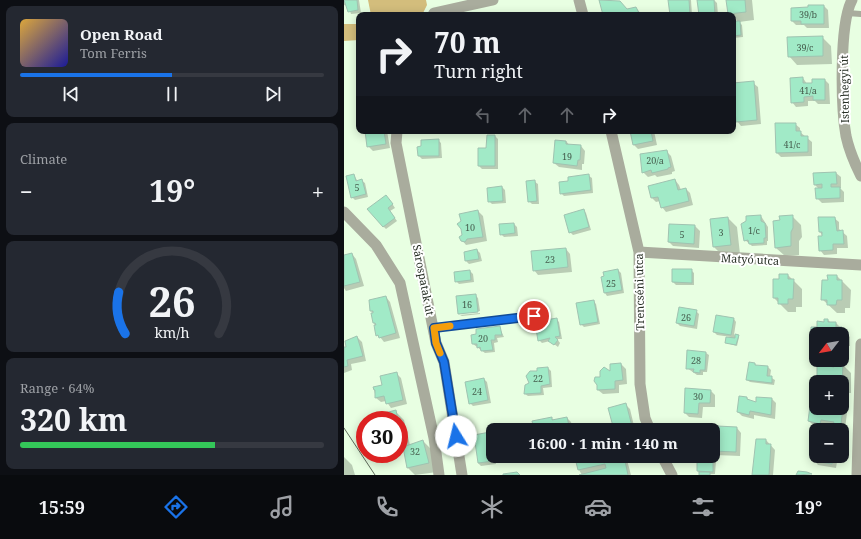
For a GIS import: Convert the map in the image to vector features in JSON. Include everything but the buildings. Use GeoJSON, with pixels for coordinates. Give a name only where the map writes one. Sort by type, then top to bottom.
{"type":"FeatureCollection","features":[{"type":"Feature","properties":{"kind":"street"},"geometry":{"type":"LineString","coordinates":[[442,12],[493,0]]}},
{"type":"Feature","properties":{"kind":"street"},"geometry":{"type":"LineString","coordinates":[[579,0],[582,12]]}},
{"type":"Feature","properties":{"kind":"street","name":"Istenhegyi út"},"geometry":{"type":"LineString","coordinates":[[852,0],[847,13],[843,44],[844,118],[846,137],[861,176]]}},
{"type":"Feature","properties":{"kind":"street","name":"Sárospatak út"},"geometry":{"type":"LineString","coordinates":[[397,134],[396,143],[436,343],[444,362],[462,475]]}},
{"type":"Feature","properties":{"kind":"street","name":"Trencséni utca"},"geometry":{"type":"LineString","coordinates":[[611,134],[639,252],[640,384],[647,423]]}},
{"type":"Feature","properties":{"kind":"street"},"geometry":{"type":"LineString","coordinates":[[344,212],[376,245],[400,283],[442,473]]}},
{"type":"Feature","properties":{"kind":"street","name":"Matyó utca"},"geometry":{"type":"LineString","coordinates":[[639,252],[861,265]]}},
{"type":"Feature","properties":{"kind":"street"},"geometry":{"type":"LineString","coordinates":[[857,475],[861,344]]}},
{"type":"Feature","properties":{"kind":"street"},"geometry":{"type":"LineString","coordinates":[[666,463],[672,475]]}},
{"type":"Feature","properties":{"kind":"lane"},"geometry":{"type":"LineString","coordinates":[[847,13],[861,14]]}},
{"type":"Feature","properties":{"kind":"lane"},"geometry":{"type":"LineString","coordinates":[[434,328],[534,316]]}},
{"type":"Feature","properties":{"kind":"shaded area"},"geometry":{"type":"Polygon","coordinates":[[[368,0],[426,0],[427,5],[424,12],[370,12],[368,0]]]}},
{"type":"Feature","properties":{"kind":"shaded area"},"geometry":{"type":"Polygon","coordinates":[[[344,24],[356,24],[356,40],[344,41],[344,24]]]}},
{"type":"Feature","properties":{"kind":"tram line"},"geometry":{"type":"LineString","coordinates":[[344,428],[375,475]]}},
{"type":"Feature","properties":{"kind":"slow traffic"},"geometry":{"type":"LineString","coordinates":[[440,353],[436,343],[434,328],[450,326]]}},
{"type":"Feature","properties":{"kind":"route"},"geometry":{"type":"LineString","coordinates":[[456,436],[444,362],[436,343],[434,328],[534,316]]}}]}
